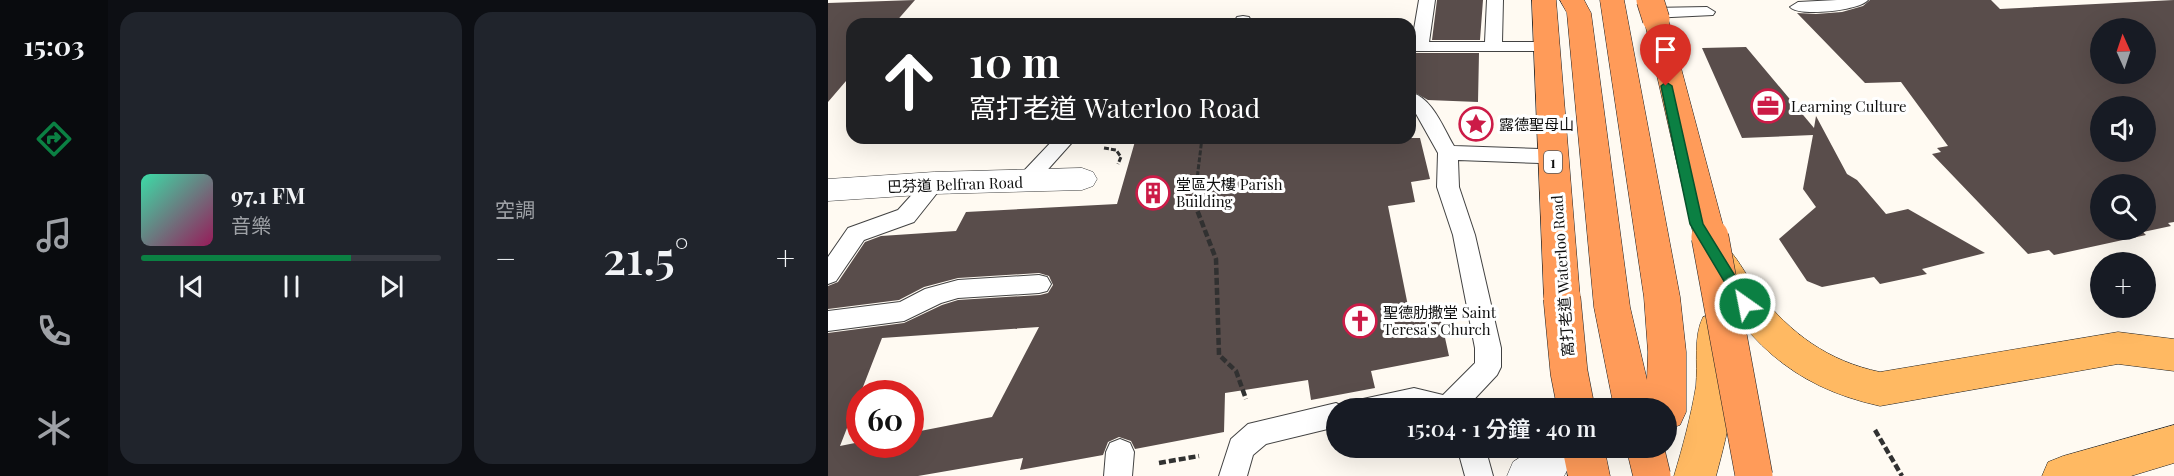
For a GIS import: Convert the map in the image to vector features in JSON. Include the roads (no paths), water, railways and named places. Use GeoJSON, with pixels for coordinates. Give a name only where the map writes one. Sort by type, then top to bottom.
{"type":"FeatureCollection","features":[{"type":"Feature","properties":{"kind":"highway","name":"窩打老道 Waterloo Road"},"geometry":{"type":"LineString","coordinates":[[1544,0],[1562,298],[1569,372],[1574,398]]}},
{"type":"Feature","properties":{"kind":"highway"},"geometry":{"type":"LineString","coordinates":[[1612,0],[1662,297],[1667,352],[1658,398]]}},
{"type":"Feature","properties":{"kind":"highway"},"geometry":{"type":"LineString","coordinates":[[1650,4],[1710,237],[1754,476]]}},
{"type":"Feature","properties":{"kind":"highway"},"geometry":{"type":"LineString","coordinates":[[1575,7],[1612,307],[1651,398]]}},
{"type":"Feature","properties":{"kind":"highway"},"geometry":{"type":"LineString","coordinates":[[1585,458],[1589,476]]}},
{"type":"Feature","properties":{"kind":"highway"},"geometry":{"type":"LineString","coordinates":[[1648,458],[1652,476]]}},
{"type":"Feature","properties":{"kind":"highway"},"geometry":{"type":"LineString","coordinates":[[1643,476],[1650,458]]}},
{"type":"Feature","properties":{"kind":"main road"},"geometry":{"type":"LineString","coordinates":[[1650,4],[1713,302],[1716,370],[1714,407],[1695,476]]}},
{"type":"Feature","properties":{"kind":"main road"},"geometry":{"type":"LineString","coordinates":[[1696,224],[1745,304],[1760,320],[1810,366],[1854,386],[1880,389],[2118,348],[2174,355]]}},
{"type":"Feature","properties":{"kind":"main road"},"geometry":{"type":"LineString","coordinates":[[2063,476],[2174,444]]}},
{"type":"Feature","properties":{"kind":"street","name":"窩打老道 Waterloo Road"},"geometry":{"type":"LineString","coordinates":[[1535,46],[1550,337],[1558,398]]}},
{"type":"Feature","properties":{"kind":"street","name":"巴芬道 Belfran Road"},"geometry":{"type":"LineString","coordinates":[[828,190],[934,183],[1082,179]]}},
{"type":"Feature","properties":{"kind":"lane"},"geometry":{"type":"LineString","coordinates":[[1427,0],[1420,47],[1535,46]]}},
{"type":"Feature","properties":{"kind":"lane"},"geometry":{"type":"LineString","coordinates":[[1493,47],[1495,0]]}},
{"type":"Feature","properties":{"kind":"lane"},"geometry":{"type":"LineString","coordinates":[[1798,7],[1852,4],[1860,0]]}},
{"type":"Feature","properties":{"kind":"lane"},"geometry":{"type":"LineString","coordinates":[[1650,4],[1707,12]]}},
{"type":"Feature","properties":{"kind":"lane"},"geometry":{"type":"LineString","coordinates":[[1416,103],[1422,108],[1448,153],[1448,187],[1464,235],[1488,357],[1488,367],[1458,398]]}},
{"type":"Feature","properties":{"kind":"lane"},"geometry":{"type":"LineString","coordinates":[[1026,181],[1060,144]]}},
{"type":"Feature","properties":{"kind":"lane"},"geometry":{"type":"LineString","coordinates":[[1448,153],[1540,156]]}},
{"type":"Feature","properties":{"kind":"lane"},"geometry":{"type":"LineString","coordinates":[[828,275],[856,234],[906,216],[934,183]]}},
{"type":"Feature","properties":{"kind":"lane"},"geometry":{"type":"LineString","coordinates":[[828,321],[904,311],[934,296],[958,290],[1039,284]]}},
{"type":"Feature","properties":{"kind":"lane"},"geometry":{"type":"LineString","coordinates":[[1550,337],[1584,337]]}},
{"type":"Feature","properties":{"kind":"lane"},"geometry":{"type":"LineString","coordinates":[[1233,476],[1249,440],[1326,419]]}},
{"type":"Feature","properties":{"kind":"lane"},"geometry":{"type":"LineString","coordinates":[[1474,458],[1479,476]]}},
{"type":"Feature","properties":{"kind":"place","name":"Learning Culture"},"geometry":{"type":"Point","coordinates":[1768,106]}},
{"type":"Feature","properties":{"kind":"place","name":"露德聖母山"},"geometry":{"type":"Point","coordinates":[1476,124]}},
{"type":"Feature","properties":{"kind":"place","name":"堂區大樓 Parish Building"},"geometry":{"type":"Point","coordinates":[1153,193]}},
{"type":"Feature","properties":{"kind":"place","name":"聖德肋撒堂 Saint Teresa's Church"},"geometry":{"type":"Point","coordinates":[1360,321]}}]}
